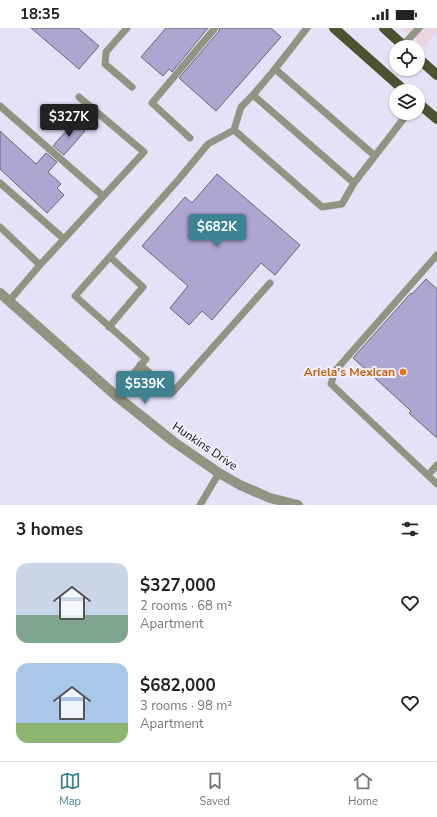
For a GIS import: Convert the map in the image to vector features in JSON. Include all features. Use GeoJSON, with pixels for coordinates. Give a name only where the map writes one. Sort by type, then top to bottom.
{"type":"FeatureCollection","features":[{"type":"Feature","properties":{"kind":"main road"},"geometry":{"type":"LineString","coordinates":[[334,28],[397,84]]}},
{"type":"Feature","properties":{"kind":"main road"},"geometry":{"type":"LineString","coordinates":[[384,28],[397,40]]}},
{"type":"Feature","properties":{"kind":"main road"},"geometry":{"type":"LineString","coordinates":[[425,64],[437,75]]}},
{"type":"Feature","properties":{"kind":"main road"},"geometry":{"type":"LineString","coordinates":[[425,109],[437,119]]}},
{"type":"Feature","properties":{"kind":"street","name":"Hunkins Drive"},"geometry":{"type":"LineString","coordinates":[[0,294],[115,395],[174,442],[219,473],[240,485],[270,498],[298,505]]}},
{"type":"Feature","properties":{"kind":"lane"},"geometry":{"type":"LineString","coordinates":[[127,28],[106,52],[106,64],[132,86]]}},
{"type":"Feature","properties":{"kind":"lane"},"geometry":{"type":"LineString","coordinates":[[190,138],[152,103],[215,28]]}},
{"type":"Feature","properties":{"kind":"lane"},"geometry":{"type":"LineString","coordinates":[[115,395],[146,359],[75,296],[179,179],[208,144],[234,130],[241,107],[275,69],[307,28]]}},
{"type":"Feature","properties":{"kind":"lane"},"geometry":{"type":"LineString","coordinates":[[409,40],[419,28]]}},
{"type":"Feature","properties":{"kind":"lane"},"geometry":{"type":"LineString","coordinates":[[275,69],[375,156]]}},
{"type":"Feature","properties":{"kind":"lane"},"geometry":{"type":"LineString","coordinates":[[253,95],[354,183]]}},
{"type":"Feature","properties":{"kind":"lane"},"geometry":{"type":"LineString","coordinates":[[9,301],[144,152],[79,97]]}},
{"type":"Feature","properties":{"kind":"lane"},"geometry":{"type":"LineString","coordinates":[[0,106],[103,196]]}},
{"type":"Feature","properties":{"kind":"lane"},"geometry":{"type":"LineString","coordinates":[[234,130],[322,207],[342,204],[354,183],[403,120]]}},
{"type":"Feature","properties":{"kind":"lane"},"geometry":{"type":"LineString","coordinates":[[0,183],[64,239]]}},
{"type":"Feature","properties":{"kind":"lane"},"geometry":{"type":"LineString","coordinates":[[0,227],[40,265]]}},
{"type":"Feature","properties":{"kind":"lane"},"geometry":{"type":"LineString","coordinates":[[437,256],[335,371],[331,384],[437,484]]}},
{"type":"Feature","properties":{"kind":"lane"},"geometry":{"type":"LineString","coordinates":[[110,257],[143,287],[110,327]]}},
{"type":"Feature","properties":{"kind":"lane"},"geometry":{"type":"LineString","coordinates":[[140,365],[173,392],[270,283]]}},
{"type":"Feature","properties":{"kind":"lane"},"geometry":{"type":"LineString","coordinates":[[428,475],[437,465]]}},
{"type":"Feature","properties":{"kind":"lane"},"geometry":{"type":"LineString","coordinates":[[200,505],[219,473]]}},
{"type":"Feature","properties":{"kind":"shaded area"},"geometry":{"type":"Polygon","coordinates":[[[402,28],[437,28],[437,32],[425,46],[425,40],[416,40],[402,28]]]}},
{"type":"Feature","properties":{"kind":"building"},"geometry":{"type":"Polygon","coordinates":[[[31,28],[78,28],[99,46],[79,69],[31,28]]]}},
{"type":"Feature","properties":{"kind":"building"},"geometry":{"type":"Polygon","coordinates":[[[166,28],[208,28],[172,72],[169,69],[163,76],[141,57],[166,28]]]}},
{"type":"Feature","properties":{"kind":"building"},"geometry":{"type":"Polygon","coordinates":[[[220,28],[271,28],[281,37],[216,111],[179,78],[220,28]]]}},
{"type":"Feature","properties":{"kind":"building"},"geometry":{"type":"Polygon","coordinates":[[[74,122],[85,131],[64,155],[53,146],[74,122]]]}},
{"type":"Feature","properties":{"kind":"building"},"geometry":{"type":"Polygon","coordinates":[[[0,131],[36,164],[46,153],[57,162],[48,172],[61,184],[57,188],[64,195],[47,213],[0,169],[0,131]]]}},
{"type":"Feature","properties":{"kind":"building"},"geometry":{"type":"Polygon","coordinates":[[[217,174],[300,245],[275,275],[261,263],[212,320],[202,311],[189,325],[170,308],[188,286],[142,246],[185,197],[192,203],[217,174]]]}},
{"type":"Feature","properties":{"kind":"building","name":"Ariela's Mexican"},"geometry":{"type":"Polygon","coordinates":[[[426,279],[437,289],[437,438],[409,413],[411,411],[353,358],[411,293],[412,294],[426,279]]]}},
{"type":"Feature","properties":{"kind":"place","name":"Ariela's Mexican"},"geometry":{"type":"Point","coordinates":[403,372]}}]}
